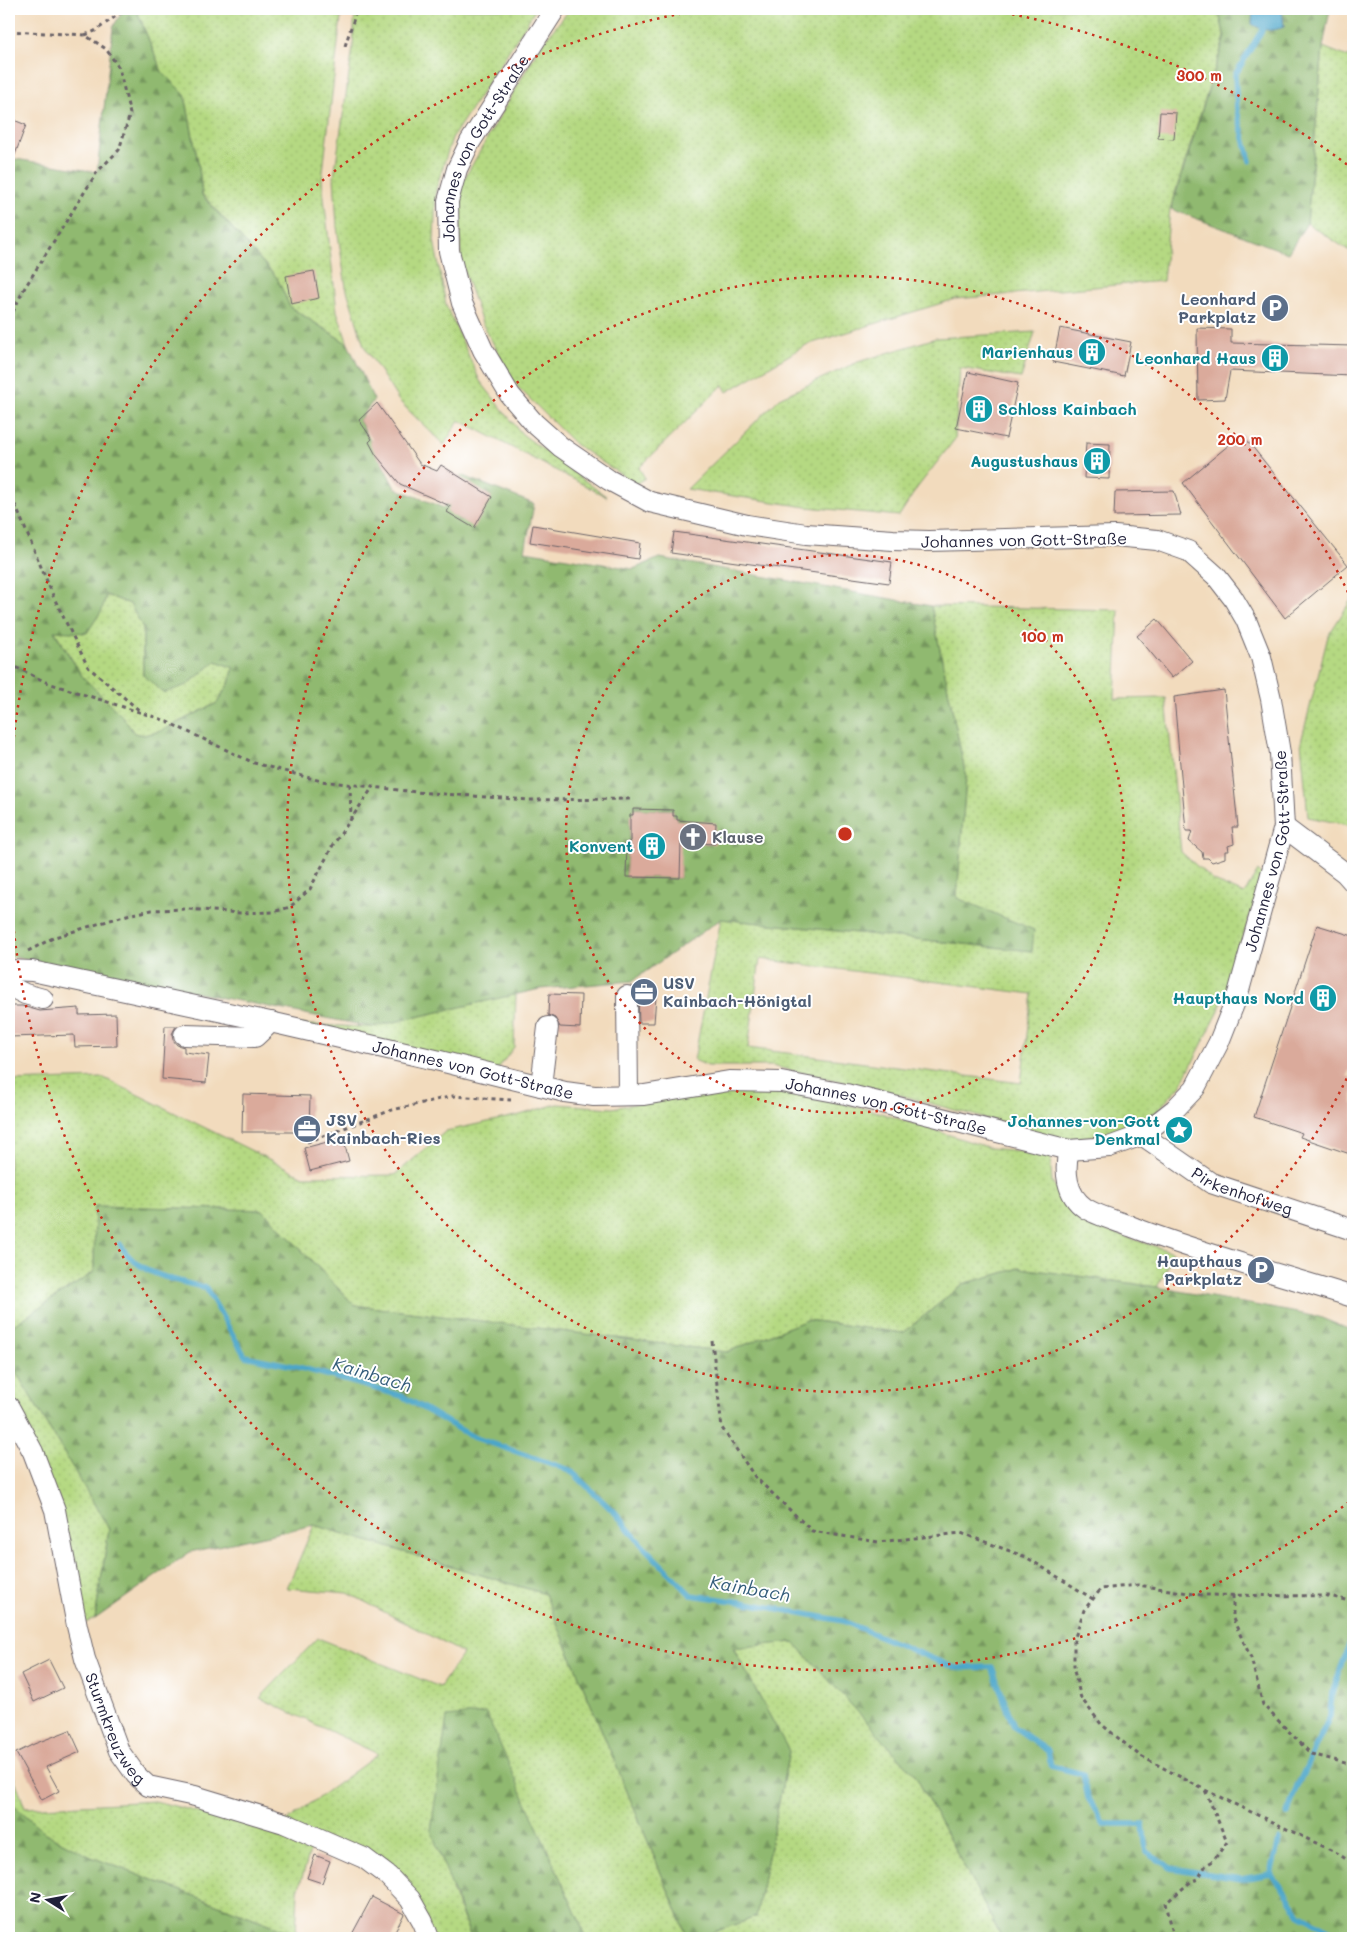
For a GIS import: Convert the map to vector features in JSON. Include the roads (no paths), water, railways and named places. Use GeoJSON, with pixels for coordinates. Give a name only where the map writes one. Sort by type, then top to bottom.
{"type":"FeatureCollection","features":[{"type":"Feature","properties":{"kind":"street","name":"Johannes von Gott-Straße"},"geometry":{"type":"LineString","coordinates":[[9,970],[32,971],[271,1022],[565,1092],[594,1096],[644,1095],[729,1081],[780,1082],[846,1094],[1069,1150],[1109,1147],[1142,1135],[1175,1109],[1195,1088],[1219,1042],[1238,994],[1284,827],[1280,753],[1271,699],[1261,657],[1246,620],[1233,598],[1216,576],[1188,552],[1157,540],[1115,536],[911,542],[806,534],[747,525],[650,502],[609,480],[561,447],[534,423],[510,395],[483,350],[462,303],[449,251],[448,201],[457,169],[470,142],[555,9]]}},
{"type":"Feature","properties":{"kind":"street"},"geometry":{"type":"LineString","coordinates":[[1284,827],[1345,873],[1353,882]]}},
{"type":"Feature","properties":{"kind":"street"},"geometry":{"type":"LineString","coordinates":[[9,986],[25,994],[43,999]]}},
{"type":"Feature","properties":{"kind":"street"},"geometry":{"type":"LineString","coordinates":[[627,996],[628,1095]]}},
{"type":"Feature","properties":{"kind":"street"},"geometry":{"type":"LineString","coordinates":[[184,1035],[254,1037],[271,1022]]}},
{"type":"Feature","properties":{"kind":"street"},"geometry":{"type":"LineString","coordinates":[[541,1086],[548,1027]]}},
{"type":"Feature","properties":{"kind":"street","name":"Pirkenhofweg"},"geometry":{"type":"LineString","coordinates":[[1142,1135],[1211,1183],[1353,1230]]}},
{"type":"Feature","properties":{"kind":"street"},"geometry":{"type":"LineString","coordinates":[[1069,1150],[1066,1162],[1066,1177],[1071,1192],[1085,1208],[1175,1243],[1353,1297]]}},
{"type":"Feature","properties":{"kind":"street","name":"Sturmkreuzweg"},"geometry":{"type":"LineString","coordinates":[[9,1406],[33,1452],[52,1502],[85,1659],[119,1751],[136,1775],[148,1786],[194,1796],[284,1823],[364,1858],[388,1876],[410,1900],[423,1922],[429,1938]]}},
{"type":"Feature","properties":{"kind":"water"},"geometry":{"type":"Polygon","coordinates":[[[1253,9],[1282,9],[1284,27],[1271,30],[1252,24],[1253,9]]]}},
{"type":"Feature","properties":{"kind":"waterway"},"geometry":{"type":"LineString","coordinates":[[1250,161],[1237,111],[1235,75],[1262,30],[1265,9]]}},
{"type":"Feature","properties":{"kind":"waterway","name":"Kainbach"},"geometry":{"type":"LineString","coordinates":[[120,1244],[136,1263],[158,1275],[206,1288],[245,1356],[298,1367],[402,1396],[473,1437],[570,1470],[615,1513],[642,1545],[691,1595],[742,1602],[843,1621],[955,1668],[992,1667],[1014,1727],[1048,1751],[1051,1766],[1083,1774],[1088,1798],[1104,1824],[1143,1824],[1146,1852],[1171,1868],[1241,1879],[1271,1874],[1301,1915],[1334,1933],[1336,1938]]}},
{"type":"Feature","properties":{"kind":"waterway"},"geometry":{"type":"LineString","coordinates":[[1288,1814],[1294,1793],[1330,1716],[1332,1693],[1353,1634]]}},
{"type":"Feature","properties":{"kind":"waterway"},"geometry":{"type":"LineString","coordinates":[[1271,1874],[1279,1840]]}},
{"type":"Feature","properties":{"kind":"place","name":"Leonhard Parkplatz"},"geometry":{"type":"Point","coordinates":[1275,308]}},
{"type":"Feature","properties":{"kind":"place","name":"Marienhaus"},"geometry":{"type":"Point","coordinates":[1092,352]}},
{"type":"Feature","properties":{"kind":"place","name":"Leonhard Haus"},"geometry":{"type":"Point","coordinates":[1275,358]}},
{"type":"Feature","properties":{"kind":"place","name":"Schloss Kainbach"},"geometry":{"type":"Point","coordinates":[979,409]}},
{"type":"Feature","properties":{"kind":"place","name":"Augustushaus"},"geometry":{"type":"Point","coordinates":[1097,461]}},
{"type":"Feature","properties":{"kind":"place","name":"Klause"},"geometry":{"type":"Point","coordinates":[693,837]}},
{"type":"Feature","properties":{"kind":"place","name":"Konvent"},"geometry":{"type":"Point","coordinates":[652,846]}},
{"type":"Feature","properties":{"kind":"place","name":"USV Kainbach-Hönigtal"},"geometry":{"type":"Point","coordinates":[644,992]}},
{"type":"Feature","properties":{"kind":"place","name":"Haupthaus Nord"},"geometry":{"type":"Point","coordinates":[1323,998]}},
{"type":"Feature","properties":{"kind":"place","name":"JSV Kainbach-Ries"},"geometry":{"type":"Point","coordinates":[307,1129]}},
{"type":"Feature","properties":{"kind":"place","name":"Johannes-von-Gott Denkmal"},"geometry":{"type":"Point","coordinates":[1179,1130]}},
{"type":"Feature","properties":{"kind":"place","name":"Haupthaus Parkplatz"},"geometry":{"type":"Point","coordinates":[1261,1270]}}]}
